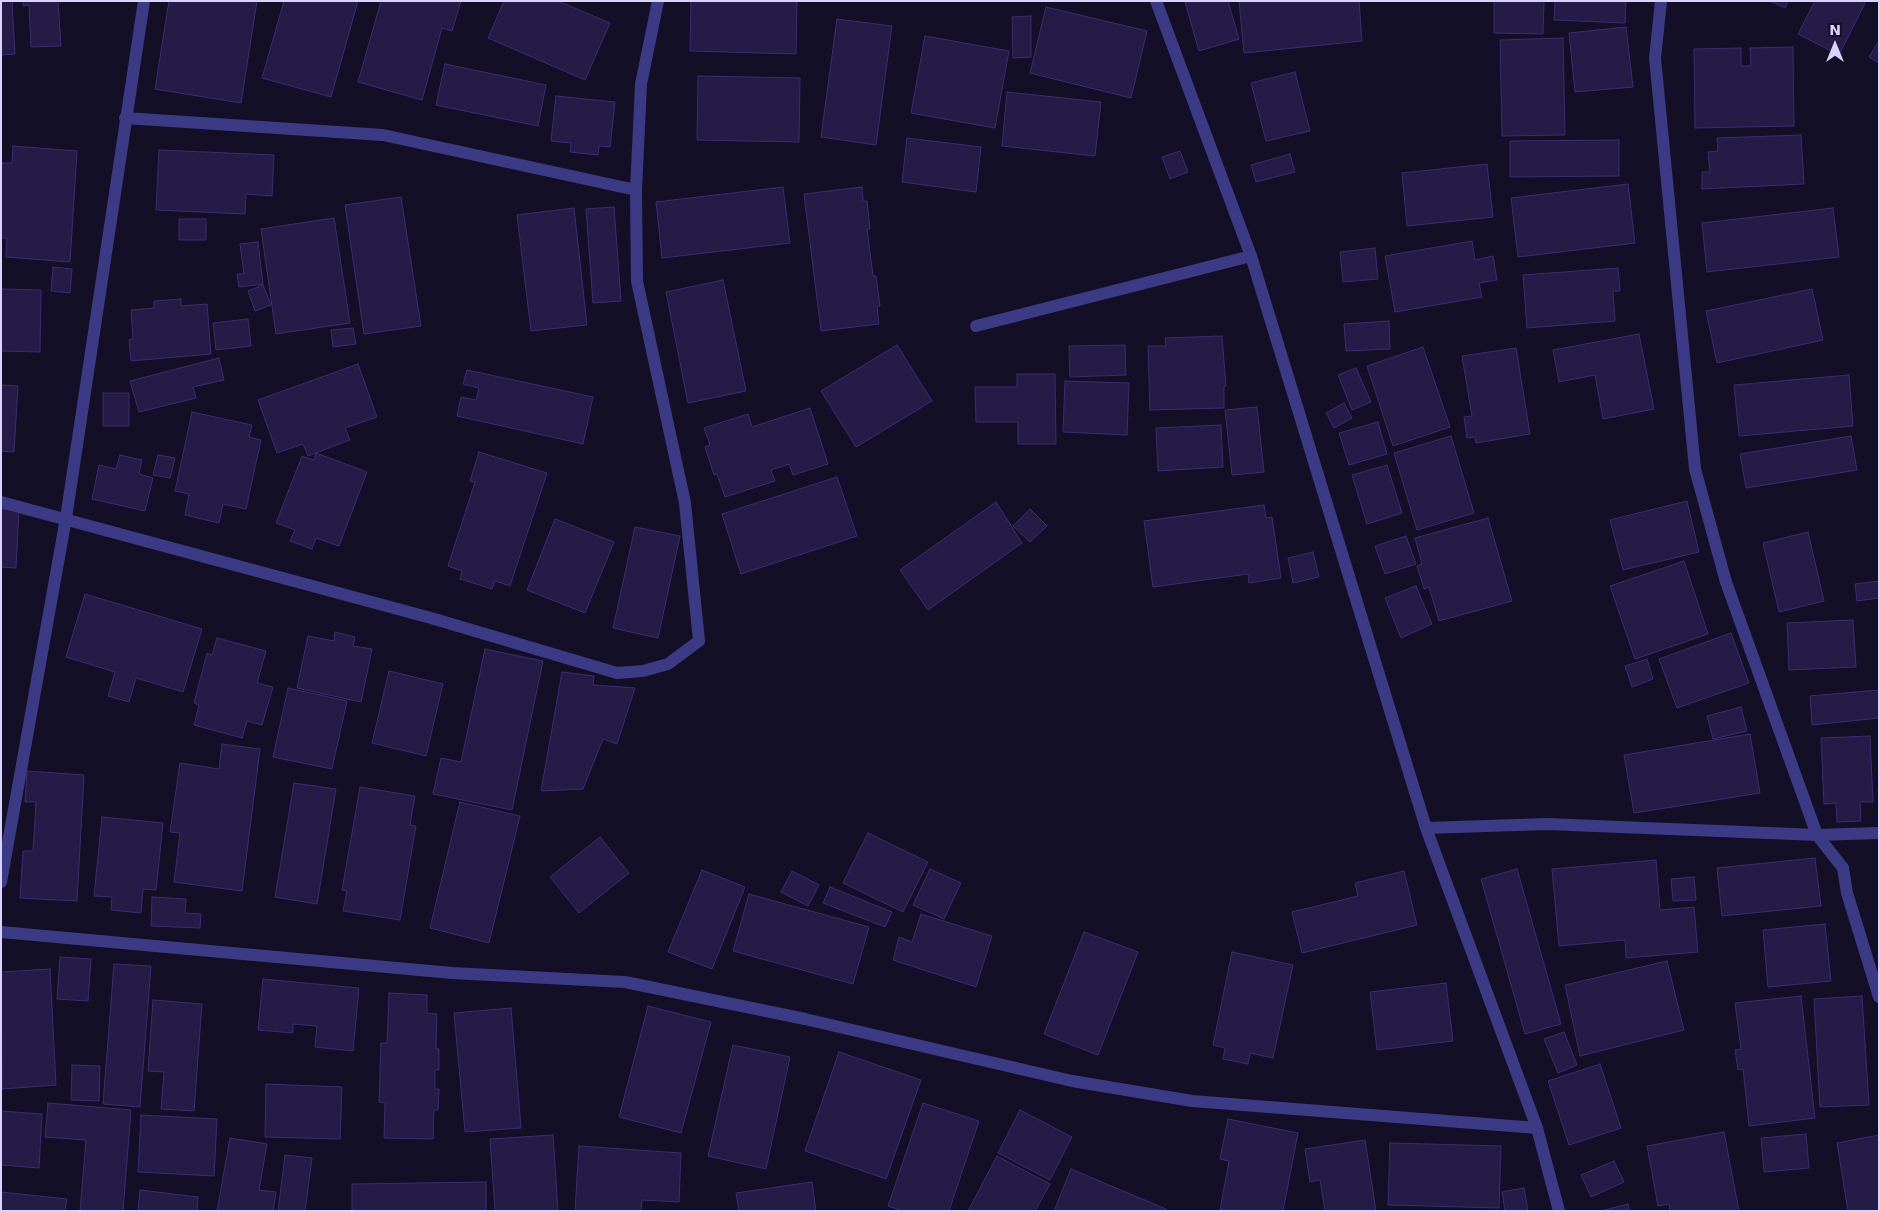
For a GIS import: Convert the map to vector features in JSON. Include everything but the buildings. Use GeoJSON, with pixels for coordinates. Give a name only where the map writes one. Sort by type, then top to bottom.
{"type":"FeatureCollection","features":[{"type":"Feature","properties":{"kind":"street"},"geometry":{"type":"LineString","coordinates":[[1,882],[66,518],[144,1]]}},
{"type":"Feature","properties":{"kind":"street"},"geometry":{"type":"LineString","coordinates":[[1,502],[431,618],[617,673],[643,671],[668,664],[699,641],[685,503],[637,281],[636,190],[641,84],[658,1]]}},
{"type":"Feature","properties":{"kind":"street"},"geometry":{"type":"LineString","coordinates":[[1156,1],[1251,256],[1426,828],[1536,1128],[1559,1211]]}},
{"type":"Feature","properties":{"kind":"street"},"geometry":{"type":"LineString","coordinates":[[1662,1],[1655,58],[1695,469],[1726,582],[1818,835],[1843,868],[1847,893],[1879,997]]}},
{"type":"Feature","properties":{"kind":"street"},"geometry":{"type":"LineString","coordinates":[[125,118],[382,135],[636,190]]}},
{"type":"Feature","properties":{"kind":"street"},"geometry":{"type":"LineString","coordinates":[[976,326],[1251,256]]}},
{"type":"Feature","properties":{"kind":"street"},"geometry":{"type":"LineString","coordinates":[[1426,828],[1547,824],[1818,835],[1879,833]]}},
{"type":"Feature","properties":{"kind":"street"},"geometry":{"type":"LineString","coordinates":[[1,932],[452,973],[625,982],[805,1019],[1072,1081],[1192,1101],[1536,1128]]}}]}
